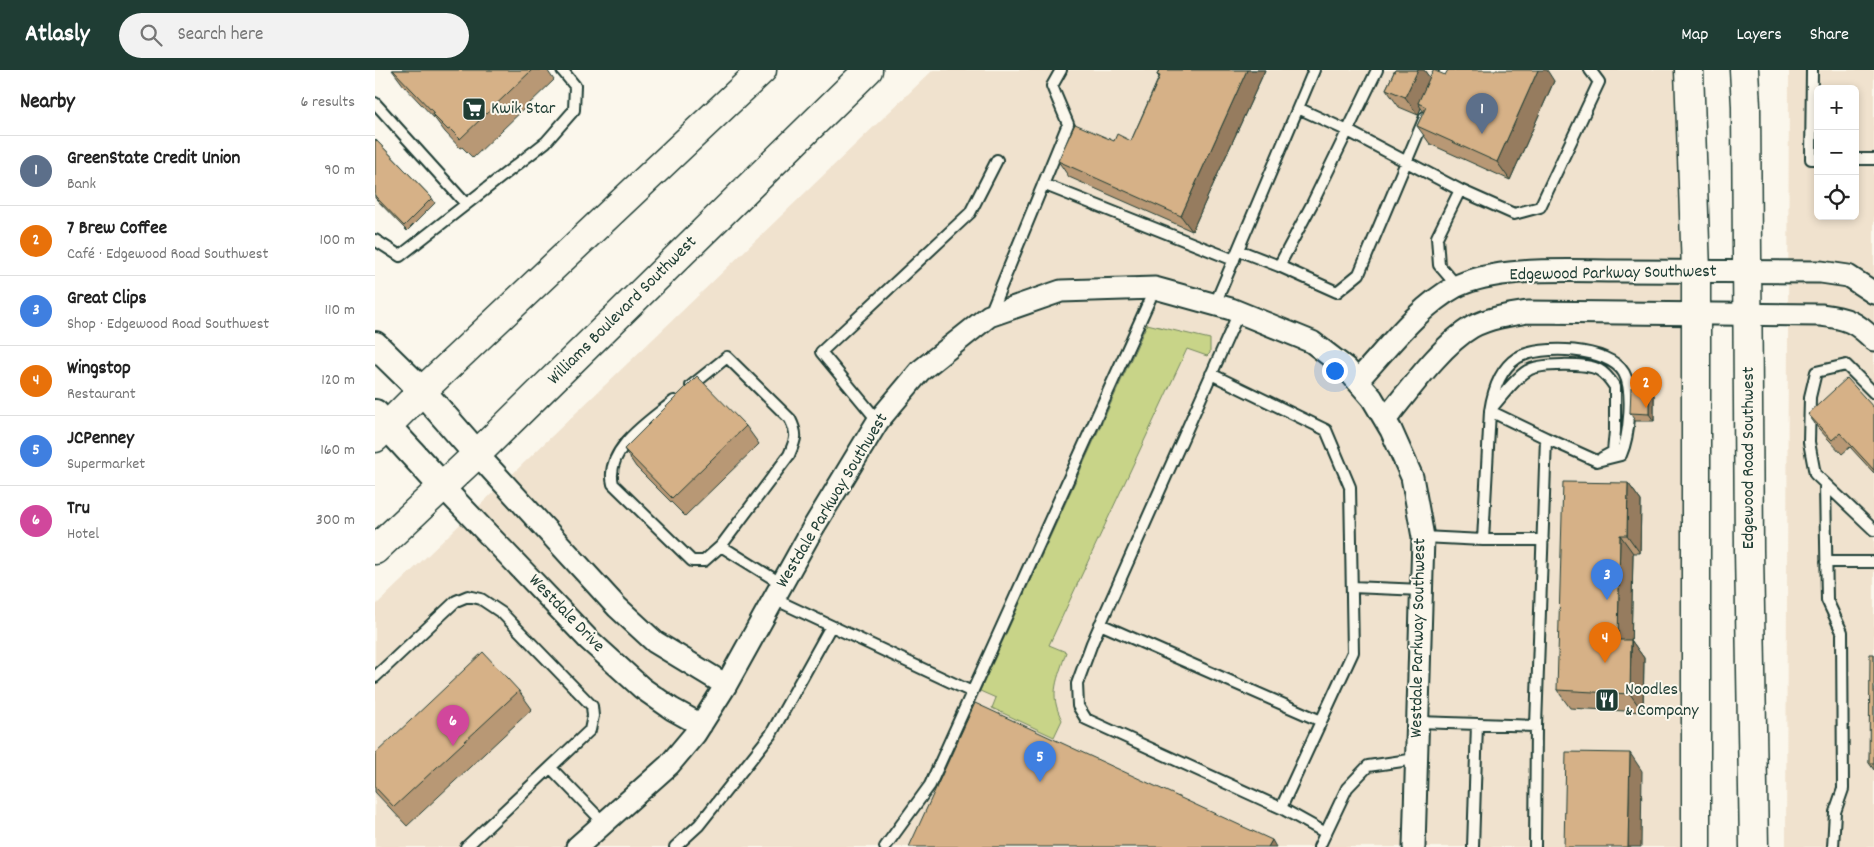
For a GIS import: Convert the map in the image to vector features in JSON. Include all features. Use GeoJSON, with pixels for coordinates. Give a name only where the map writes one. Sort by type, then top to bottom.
{"type":"FeatureCollection","features":[{"type":"Feature","properties":{"kind":"main road"},"geometry":{"type":"LineString","coordinates":[[379,426],[422,391],[762,70]]}},
{"type":"Feature","properties":{"kind":"main road","name":"Williams Boulevard Southwest"},"geometry":{"type":"LineString","coordinates":[[375,550],[477,454],[868,70]]}},
{"type":"Feature","properties":{"kind":"main road"},"geometry":{"type":"LineString","coordinates":[[1689,70],[1696,271],[1696,847]]}},
{"type":"Feature","properties":{"kind":"main road","name":"Edgewood Road Southwest"},"geometry":{"type":"LineString","coordinates":[[1743,70],[1746,106],[1754,847]]}},
{"type":"Feature","properties":{"kind":"street","name":"Edgewood Parkway Southwest"},"geometry":{"type":"LineString","coordinates":[[1357,381],[1438,297],[1457,286],[1493,276],[1543,271],[1821,272],[1848,276],[1874,293]]}},
{"type":"Feature","properties":{"kind":"street","name":"Westdale Parkway Southwest"},"geometry":{"type":"LineString","coordinates":[[577,847],[669,765],[701,725],[726,685],[813,528],[878,421],[920,371],[989,316],[1061,291],[1155,288],[1239,312],[1312,342],[1346,368],[1372,398],[1385,420],[1412,476],[1423,537],[1414,847]]}},
{"type":"Feature","properties":{"kind":"street","name":"Edgewood Parkway Southwest"},"geometry":{"type":"LineString","coordinates":[[1385,420],[1449,343],[1472,327],[1495,318],[1528,312],[1821,315],[1843,318],[1859,326],[1874,340]]}},
{"type":"Feature","properties":{"kind":"street"},"geometry":{"type":"LineString","coordinates":[[375,345],[422,391],[617,607],[655,642],[726,685]]}},
{"type":"Feature","properties":{"kind":"street"},"geometry":{"type":"LineString","coordinates":[[379,426],[443,487]]}},
{"type":"Feature","properties":{"kind":"street","name":"Westdale Drive"},"geometry":{"type":"LineString","coordinates":[[443,487],[589,640],[642,688],[672,709],[701,725]]}},
{"type":"Feature","properties":{"kind":"lane"},"geometry":{"type":"LineString","coordinates":[[375,240],[400,256],[546,142],[574,110],[575,86],[562,70]]}},
{"type":"Feature","properties":{"kind":"lane"},"geometry":{"type":"LineString","coordinates":[[989,316],[1068,124],[1052,86],[1061,70]]}},
{"type":"Feature","properties":{"kind":"lane"},"geometry":{"type":"LineString","coordinates":[[1215,304],[1314,70]]}},
{"type":"Feature","properties":{"kind":"lane"},"geometry":{"type":"LineString","coordinates":[[1279,266],[1313,204],[1377,70]]}},
{"type":"Feature","properties":{"kind":"lane"},"geometry":{"type":"LineString","coordinates":[[1238,250],[1337,292],[1359,274],[1405,161],[1446,70]]}},
{"type":"Feature","properties":{"kind":"lane"},"geometry":{"type":"LineString","coordinates":[[1297,108],[1348,131],[1460,190],[1514,214],[1540,207],[1599,82],[1590,70]]}},
{"type":"Feature","properties":{"kind":"lane"},"geometry":{"type":"LineString","coordinates":[[1812,70],[1811,159],[1814,159]]}},
{"type":"Feature","properties":{"kind":"lane"},"geometry":{"type":"LineString","coordinates":[[375,103],[466,204]]}},
{"type":"Feature","properties":{"kind":"lane"},"geometry":{"type":"LineString","coordinates":[[1859,159],[1874,159]]}},
{"type":"Feature","properties":{"kind":"lane"},"geometry":{"type":"LineString","coordinates":[[878,421],[821,352],[970,213],[997,160]]}},
{"type":"Feature","properties":{"kind":"lane"},"geometry":{"type":"LineString","coordinates":[[1043,184],[1234,260]]}},
{"type":"Feature","properties":{"kind":"lane"},"geometry":{"type":"LineString","coordinates":[[1457,286],[1439,265],[1437,237],[1460,190]]}},
{"type":"Feature","properties":{"kind":"lane"},"geometry":{"type":"LineString","coordinates":[[885,847],[930,786],[1155,288]]}},
{"type":"Feature","properties":{"kind":"lane"},"geometry":{"type":"LineString","coordinates":[[1239,312],[1099,624],[1077,684],[1078,706],[1086,718],[1281,808],[1326,833]]}},
{"type":"Feature","properties":{"kind":"lane"},"geometry":{"type":"LineString","coordinates":[[1483,540],[1490,411],[1493,391],[1505,370],[1516,359],[1526,354],[1545,350],[1572,350],[1593,353],[1612,360],[1624,373],[1629,388],[1629,428],[1626,444],[1621,455],[1597,461],[1490,411]]}},
{"type":"Feature","properties":{"kind":"lane"},"geometry":{"type":"LineString","coordinates":[[727,357],[790,419],[796,431],[795,441],[789,455],[721,546],[704,561],[691,561],[613,484],[611,477],[614,458],[625,442],[727,357]]}},
{"type":"Feature","properties":{"kind":"lane"},"geometry":{"type":"LineString","coordinates":[[1874,393],[1845,365],[1816,372],[1810,397],[1809,442],[1815,474],[1874,530]]}},
{"type":"Feature","properties":{"kind":"lane"},"geometry":{"type":"LineString","coordinates":[[1490,411],[1516,380],[1528,370],[1538,367],[1559,366],[1587,367],[1600,370],[1615,387],[1615,431],[1613,452],[1597,461]]}},
{"type":"Feature","properties":{"kind":"lane"},"geometry":{"type":"LineString","coordinates":[[1211,374],[1326,430],[1350,487],[1353,652],[1281,808]]}},
{"type":"Feature","properties":{"kind":"lane"},"geometry":{"type":"LineString","coordinates":[[1535,847],[1536,726],[1546,438]]}},
{"type":"Feature","properties":{"kind":"lane"},"geometry":{"type":"LineString","coordinates":[[1825,484],[1827,600],[1842,632],[1843,789],[1835,812],[1833,847]]}},
{"type":"Feature","properties":{"kind":"lane"},"geometry":{"type":"LineString","coordinates":[[1423,537],[1543,540]]}},
{"type":"Feature","properties":{"kind":"lane"},"geometry":{"type":"LineString","coordinates":[[721,546],[778,591],[831,626],[971,692]]}},
{"type":"Feature","properties":{"kind":"lane"},"geometry":{"type":"LineString","coordinates":[[1825,562],[1874,562]]}},
{"type":"Feature","properties":{"kind":"lane"},"geometry":{"type":"LineString","coordinates":[[1352,588],[1422,590]]}},
{"type":"Feature","properties":{"kind":"lane"},"geometry":{"type":"LineString","coordinates":[[375,677],[456,601],[468,596],[481,599],[502,613],[592,706],[593,716],[590,730],[466,847]]}},
{"type":"Feature","properties":{"kind":"lane"},"geometry":{"type":"LineString","coordinates":[[1099,624],[1321,721]]}},
{"type":"Feature","properties":{"kind":"lane"},"geometry":{"type":"LineString","coordinates":[[675,847],[699,825],[771,734],[831,626]]}},
{"type":"Feature","properties":{"kind":"lane"},"geometry":{"type":"LineString","coordinates":[[1417,722],[1536,726]]}},
{"type":"Feature","properties":{"kind":"lane"},"geometry":{"type":"LineString","coordinates":[[1473,847],[1477,724]]}},
{"type":"Feature","properties":{"kind":"lane"},"geometry":{"type":"LineString","coordinates":[[1319,847],[1347,788],[1367,766],[1416,759]]}},
{"type":"Feature","properties":{"kind":"lane"},"geometry":{"type":"LineString","coordinates":[[551,768],[604,823]]}},
{"type":"Feature","properties":{"kind":"shaded area"},"geometry":{"type":"Polygon","coordinates":[[[933,70],[1675,70],[1681,126],[1681,847],[375,847],[375,606],[933,70]]]}},
{"type":"Feature","properties":{"kind":"shaded area"},"geometry":{"type":"Polygon","coordinates":[[[1789,70],[1874,70],[1874,847],[1786,847],[1789,70]]]}},
{"type":"Feature","properties":{"kind":"green space"},"geometry":{"type":"Polygon","coordinates":[[[1147,324],[1210,339],[1210,353],[1207,356],[1187,349],[1049,645],[1066,652],[1055,694],[1062,720],[1054,737],[992,708],[996,698],[980,691],[1147,324]]]}},
{"type":"Feature","properties":{"kind":"building","name":"Kwik Star"},"geometry":{"type":"Polygon","coordinates":[[[393,70],[532,70],[460,139],[432,114],[434,113],[393,70]]]}},
{"type":"Feature","properties":{"kind":"building"},"geometry":{"type":"Polygon","coordinates":[[[1159,70],[1247,70],[1181,216],[1058,161],[1075,124],[1114,141],[1117,134],[1131,141],[1160,76],[1157,75],[1159,70]]]}},
{"type":"Feature","properties":{"kind":"building"},"geometry":{"type":"Polygon","coordinates":[[[1395,70],[1418,70],[1405,97],[1386,89],[1395,70]]]}},
{"type":"Feature","properties":{"kind":"building"},"geometry":{"type":"Polygon","coordinates":[[[1433,70],[1445,75],[1448,70],[1538,70],[1497,162],[1417,126],[1426,107],[1418,103],[1433,70]]]}},
{"type":"Feature","properties":{"kind":"building"},"geometry":{"type":"Polygon","coordinates":[[[375,139],[432,198],[404,226],[375,196],[375,139]]]}},
{"type":"Feature","properties":{"kind":"building"},"geometry":{"type":"Polygon","coordinates":[[[697,376],[746,426],[672,498],[624,449],[697,376]]]}},
{"type":"Feature","properties":{"kind":"building"},"geometry":{"type":"Polygon","coordinates":[[[1847,378],[1874,408],[1874,470],[1840,433],[1832,440],[1808,414],[1847,378]]]}},
{"type":"Feature","properties":{"kind":"building"},"geometry":{"type":"Polygon","coordinates":[[[1631,387],[1649,387],[1649,414],[1630,413],[1631,387]]]}},
{"type":"Feature","properties":{"kind":"building"},"geometry":{"type":"Polygon","coordinates":[[[1563,482],[1628,483],[1627,535],[1620,535],[1618,640],[1631,640],[1630,694],[1557,690],[1563,482]]]}},
{"type":"Feature","properties":{"kind":"building"},"geometry":{"type":"Polygon","coordinates":[[[483,652],[519,691],[394,807],[375,787],[375,754],[483,652]]]}},
{"type":"Feature","properties":{"kind":"building"},"geometry":{"type":"Polygon","coordinates":[[[1870,654],[1874,654],[1874,763],[1869,763],[1870,654]]]}},
{"type":"Feature","properties":{"kind":"building"},"geometry":{"type":"Polygon","coordinates":[[[975,703],[1272,840],[1268,847],[909,847],[975,703]]]}},
{"type":"Feature","properties":{"kind":"building"},"geometry":{"type":"Polygon","coordinates":[[[1566,752],[1630,753],[1628,847],[1564,847],[1566,752]]]}},
{"type":"Feature","properties":{"kind":"place","name":"Kwik Star"},"geometry":{"type":"Point","coordinates":[474,109]}},
{"type":"Feature","properties":{"kind":"place","name":"GreenState Credit Union"},"geometry":{"type":"Point","coordinates":[1482,134]}},
{"type":"Feature","properties":{"kind":"place","name":"7 Brew Coffee"},"geometry":{"type":"Point","coordinates":[1646,408]}},
{"type":"Feature","properties":{"kind":"place","name":"Great Clips"},"geometry":{"type":"Point","coordinates":[1607,600]}},
{"type":"Feature","properties":{"kind":"place","name":"Wingstop"},"geometry":{"type":"Point","coordinates":[1605,663]}},
{"type":"Feature","properties":{"kind":"place","name":"Noodles & Company"},"geometry":{"type":"Point","coordinates":[1607,700]}},
{"type":"Feature","properties":{"kind":"place","name":"Tru"},"geometry":{"type":"Point","coordinates":[453,746]}},
{"type":"Feature","properties":{"kind":"place","name":"JCPenney"},"geometry":{"type":"Point","coordinates":[1040,782]}}]}
